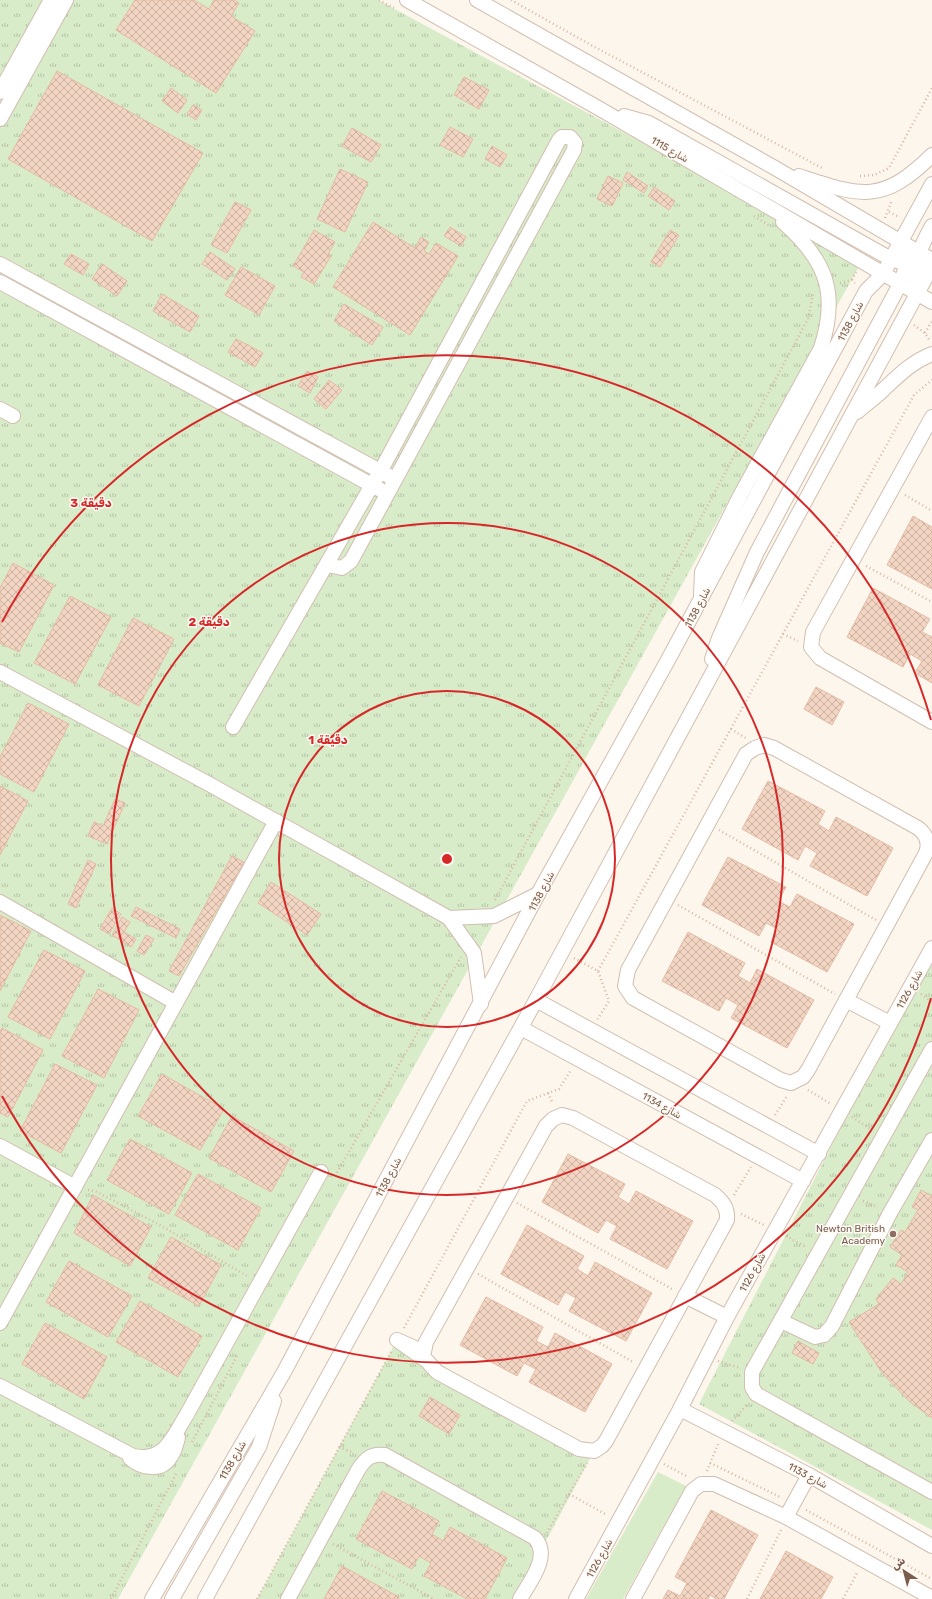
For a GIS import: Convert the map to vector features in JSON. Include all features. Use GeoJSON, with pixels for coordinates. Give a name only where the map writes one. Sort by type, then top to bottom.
{"type":"FeatureCollection","features":[{"type":"Feature","properties":{"kind":"street"},"geometry":{"type":"LineString","coordinates":[[0,92],[51,0]]}},
{"type":"Feature","properties":{"kind":"street"},"geometry":{"type":"LineString","coordinates":[[0,119],[66,0]]}},
{"type":"Feature","properties":{"kind":"street"},"geometry":{"type":"LineString","coordinates":[[476,0],[775,168],[901,242],[919,269]]}},
{"type":"Feature","properties":{"kind":"street","name":"شارع 1115"},"geometry":{"type":"LineString","coordinates":[[403,6],[600,109],[932,302]]}},
{"type":"Feature","properties":{"kind":"street"},"geometry":{"type":"LineString","coordinates":[[600,109],[649,123],[891,259],[919,269]]}},
{"type":"Feature","properties":{"kind":"street"},"geometry":{"type":"LineString","coordinates":[[233,727],[380,472],[559,140],[562,137],[570,137],[575,143],[574,150],[349,564],[342,568],[327,565]]}},
{"type":"Feature","properties":{"kind":"street"},"geometry":{"type":"LineString","coordinates":[[775,168],[847,191],[863,193],[877,191],[902,180],[919,168],[932,155]]}},
{"type":"Feature","properties":{"kind":"street","name":"شارع 1138"},"geometry":{"type":"LineString","coordinates":[[152,1599],[284,1372],[481,1004],[538,894],[701,597],[866,290],[883,274],[932,184]]}},
{"type":"Feature","properties":{"kind":"street"},"geometry":{"type":"LineString","coordinates":[[701,597],[702,572],[740,496],[821,348],[828,327],[829,304],[821,287],[818,260],[797,234],[761,202]]}},
{"type":"Feature","properties":{"kind":"street"},"geometry":{"type":"LineString","coordinates":[[205,1599],[521,1028],[699,695],[917,294],[919,269],[932,226]]}},
{"type":"Feature","properties":{"kind":"street"},"geometry":{"type":"LineString","coordinates":[[699,695],[719,638],[757,552],[900,284],[932,261]]}},
{"type":"Feature","properties":{"kind":"street"},"geometry":{"type":"LineString","coordinates":[[0,264],[394,479]]}},
{"type":"Feature","properties":{"kind":"street"},"geometry":{"type":"LineString","coordinates":[[883,274],[919,269]]}},
{"type":"Feature","properties":{"kind":"street"},"geometry":{"type":"LineString","coordinates":[[0,282],[387,493]]}},
{"type":"Feature","properties":{"kind":"street"},"geometry":{"type":"LineString","coordinates":[[852,416],[918,359],[932,354]]}},
{"type":"Feature","properties":{"kind":"street"},"geometry":{"type":"LineString","coordinates":[[0,409],[13,416]]}},
{"type":"Feature","properties":{"kind":"street"},"geometry":{"type":"LineString","coordinates":[[932,417],[813,632],[811,648],[820,658],[932,722]]}},
{"type":"Feature","properties":{"kind":"street"},"geometry":{"type":"LineString","coordinates":[[0,672],[276,821],[449,918],[474,953],[481,1004]]}},
{"type":"Feature","properties":{"kind":"street"},"geometry":{"type":"LineString","coordinates":[[764,745],[774,748],[918,828],[926,837],[928,850],[808,1070],[803,1077],[791,1083],[781,1080],[633,998],[625,986],[628,970],[708,824],[746,754],[755,748],[764,745]]}},
{"type":"Feature","properties":{"kind":"street"},"geometry":{"type":"LineString","coordinates":[[0,1323],[276,821]]}},
{"type":"Feature","properties":{"kind":"street"},"geometry":{"type":"LineString","coordinates":[[449,918],[494,916],[538,894]]}},
{"type":"Feature","properties":{"kind":"street"},"geometry":{"type":"LineString","coordinates":[[0,902],[176,1003]]}},
{"type":"Feature","properties":{"kind":"street","name":"شارع 1126"},"geometry":{"type":"LineString","coordinates":[[576,1599],[680,1410],[727,1317],[819,1154],[932,948]]}},
{"type":"Feature","properties":{"kind":"street"},"geometry":{"type":"LineString","coordinates":[[536,1000],[819,1154]]}},
{"type":"Feature","properties":{"kind":"street"},"geometry":{"type":"LineString","coordinates":[[846,1000],[890,1023]]}},
{"type":"Feature","properties":{"kind":"street","name":"شارع 1134"},"geometry":{"type":"LineString","coordinates":[[521,1028],[804,1181]]}},
{"type":"Feature","properties":{"kind":"street"},"geometry":{"type":"LineString","coordinates":[[932,1049],[928,1067],[752,1372],[752,1387],[756,1394],[932,1492]]}},
{"type":"Feature","properties":{"kind":"street"},"geometry":{"type":"LineString","coordinates":[[562,1115],[573,1118],[715,1195],[724,1204],[727,1220],[606,1441],[602,1446],[594,1451],[579,1449],[437,1372],[427,1361],[397,1340],[424,1352],[426,1342],[546,1126],[553,1118],[562,1115]]}},
{"type":"Feature","properties":{"kind":"street"},"geometry":{"type":"LineString","coordinates":[[781,1321],[815,1336],[824,1335],[832,1326],[890,1212],[932,1140]]}},
{"type":"Feature","properties":{"kind":"street"},"geometry":{"type":"LineString","coordinates":[[0,1146],[75,1187]]}},
{"type":"Feature","properties":{"kind":"street"},"geometry":{"type":"LineString","coordinates":[[1,1386],[120,1450],[141,1466],[149,1468],[166,1463],[171,1456],[186,1416],[321,1172]]}},
{"type":"Feature","properties":{"kind":"street"},"geometry":{"type":"LineString","coordinates":[[685,1296],[727,1317]]}},
{"type":"Feature","properties":{"kind":"street"},"geometry":{"type":"LineString","coordinates":[[172,1599],[259,1447],[284,1372]]}},
{"type":"Feature","properties":{"kind":"street","name":"شارع 1133"},"geometry":{"type":"LineString","coordinates":[[680,1410],[809,1475],[932,1546]]}},
{"type":"Feature","properties":{"kind":"street"},"geometry":{"type":"LineString","coordinates":[[288,1599],[358,1470],[367,1458],[378,1454],[389,1457],[535,1538],[540,1544],[542,1554],[541,1560],[520,1599]]}},
{"type":"Feature","properties":{"kind":"street"},"geometry":{"type":"LineString","coordinates":[[786,1517],[809,1475]]}},
{"type":"Feature","properties":{"kind":"street"},"geometry":{"type":"LineString","coordinates":[[633,1599],[692,1491],[701,1484],[714,1484],[786,1517],[932,1598]]}},
{"type":"Feature","properties":{"kind":"path"},"geometry":{"type":"LineString","coordinates":[[379,0],[403,6]]}},
{"type":"Feature","properties":{"kind":"path"},"geometry":{"type":"LineString","coordinates":[[511,0],[591,45],[825,169]]}},
{"type":"Feature","properties":{"kind":"path"},"geometry":{"type":"LineString","coordinates":[[855,176],[874,175],[889,168],[932,88]]}},
{"type":"Feature","properties":{"kind":"path"},"geometry":{"type":"LineString","coordinates":[[753,216],[773,228]]}},
{"type":"Feature","properties":{"kind":"path"},"geometry":{"type":"LineString","coordinates":[[494,916],[495,899],[808,319],[821,287]]}},
{"type":"Feature","properties":{"kind":"path"},"geometry":{"type":"LineString","coordinates":[[925,333],[932,321]]}},
{"type":"Feature","properties":{"kind":"path"},"geometry":{"type":"LineString","coordinates":[[598,971],[914,395],[932,380]]}},
{"type":"Feature","properties":{"kind":"path"},"geometry":{"type":"LineString","coordinates":[[892,488],[932,510]]}},
{"type":"Feature","properties":{"kind":"path"},"geometry":{"type":"LineString","coordinates":[[853,559],[932,602]]}},
{"type":"Feature","properties":{"kind":"path"},"geometry":{"type":"LineString","coordinates":[[708,824],[887,926]]}},
{"type":"Feature","properties":{"kind":"path"},"geometry":{"type":"LineString","coordinates":[[667,898],[846,1000]]}},
{"type":"Feature","properties":{"kind":"path"},"geometry":{"type":"LineString","coordinates":[[562,952],[598,971],[609,1001],[594,1024],[584,1026]]}},
{"type":"Feature","properties":{"kind":"path"},"geometry":{"type":"LineString","coordinates":[[331,1183],[460,957],[474,953]]}},
{"type":"Feature","properties":{"kind":"path"},"geometry":{"type":"LineString","coordinates":[[256,1599],[527,1101],[559,1089],[571,1070],[568,1054]]}},
{"type":"Feature","properties":{"kind":"path"},"geometry":{"type":"LineString","coordinates":[[75,1187],[94,1191],[158,1224],[260,1283]]}},
{"type":"Feature","properties":{"kind":"path"},"geometry":{"type":"LineString","coordinates":[[506,1197],[685,1296]]}},
{"type":"Feature","properties":{"kind":"path"},"geometry":{"type":"LineString","coordinates":[[467,1268],[645,1369]]}},
{"type":"Feature","properties":{"kind":"path"},"geometry":{"type":"LineString","coordinates":[[189,1448],[240,1350]]}},
{"type":"Feature","properties":{"kind":"path"},"geometry":{"type":"LineString","coordinates":[[706,1357],[752,1372]]}},
{"type":"Feature","properties":{"kind":"path"},"geometry":{"type":"LineString","coordinates":[[540,1544],[594,1451]]}},
{"type":"Feature","properties":{"kind":"path"},"geometry":{"type":"LineString","coordinates":[[653,1458],[701,1484]]}},
{"type":"Feature","properties":{"kind":"path"},"geometry":{"type":"LineString","coordinates":[[111,1599],[178,1469]]}},
{"type":"Feature","properties":{"kind":"path"},"geometry":{"type":"LineString","coordinates":[[569,1494],[619,1522]]}},
{"type":"Feature","properties":{"kind":"path"},"geometry":{"type":"LineString","coordinates":[[747,1599],[770,1554],[786,1517]]}},
{"type":"Feature","properties":{"kind":"path"},"geometry":{"type":"LineString","coordinates":[[322,1538],[434,1599]]}},
{"type":"Feature","properties":{"kind":"path"},"geometry":{"type":"LineString","coordinates":[[843,1599],[864,1560]]}},
{"type":"Feature","properties":{"kind":"green space"},"geometry":{"type":"Polygon","coordinates":[[[0,0],[378,0],[862,261],[118,1599],[0,1599],[0,0]]]}},
{"type":"Feature","properties":{"kind":"green space"},"geometry":{"type":"Polygon","coordinates":[[[932,950],[932,1530],[699,1404],[932,950]]]}},
{"type":"Feature","properties":{"kind":"green space"},"geometry":{"type":"Polygon","coordinates":[[[397,1340],[594,1451],[515,1599],[257,1599],[397,1340]]]}},
{"type":"Feature","properties":{"kind":"green space"},"geometry":{"type":"Polygon","coordinates":[[[658,1472],[686,1486],[623,1599],[586,1599],[658,1472]]]}},
{"type":"Feature","properties":{"kind":"building"},"geometry":{"type":"Polygon","coordinates":[[[135,0],[194,0],[209,9],[214,0],[234,0],[239,3],[231,16],[255,31],[216,93],[116,30],[135,0]]]}},
{"type":"Feature","properties":{"kind":"building"},"geometry":{"type":"Polygon","coordinates":[[[57,71],[203,153],[152,241],[8,159],[57,71]]]}},
{"type":"Feature","properties":{"kind":"building"},"geometry":{"type":"Polygon","coordinates":[[[464,77],[489,90],[479,109],[454,95],[464,77]]]}},
{"type":"Feature","properties":{"kind":"building"},"geometry":{"type":"Polygon","coordinates":[[[171,88],[187,100],[178,113],[162,101],[171,88]]]}},
{"type":"Feature","properties":{"kind":"building"},"geometry":{"type":"Polygon","coordinates":[[[193,105],[202,110],[196,120],[187,114],[193,105]]]}},
{"type":"Feature","properties":{"kind":"building"},"geometry":{"type":"Polygon","coordinates":[[[450,127],[473,139],[463,157],[440,145],[450,127]]]}},
{"type":"Feature","properties":{"kind":"building"},"geometry":{"type":"Polygon","coordinates":[[[352,128],[381,145],[371,162],[342,146],[352,128]]]}},
{"type":"Feature","properties":{"kind":"building"},"geometry":{"type":"Polygon","coordinates":[[[492,146],[507,155],[500,167],[485,159],[492,146]]]}},
{"type":"Feature","properties":{"kind":"building"},"geometry":{"type":"Polygon","coordinates":[[[340,169],[368,182],[345,232],[317,219],[340,169]]]}},
{"type":"Feature","properties":{"kind":"building"},"geometry":{"type":"Polygon","coordinates":[[[627,172],[648,186],[644,193],[623,180],[627,172]]]}},
{"type":"Feature","properties":{"kind":"building"},"geometry":{"type":"Polygon","coordinates":[[[608,176],[623,183],[612,206],[597,199],[608,176]]]}},
{"type":"Feature","properties":{"kind":"building"},"geometry":{"type":"Polygon","coordinates":[[[654,187],[675,201],[669,210],[648,196],[654,187]]]}},
{"type":"Feature","properties":{"kind":"building"},"geometry":{"type":"Polygon","coordinates":[[[235,202],[251,210],[227,253],[211,245],[235,202]]]}},
{"type":"Feature","properties":{"kind":"building"},"geometry":{"type":"Polygon","coordinates":[[[373,222],[415,248],[421,237],[429,242],[424,251],[429,254],[436,243],[458,256],[410,335],[333,287],[373,222]]]}},
{"type":"Feature","properties":{"kind":"building"},"geometry":{"type":"Polygon","coordinates":[[[450,227],[466,237],[461,246],[444,236],[450,227]]]}},
{"type":"Feature","properties":{"kind":"building"},"geometry":{"type":"Polygon","coordinates":[[[314,230],[335,242],[328,254],[331,256],[314,284],[301,277],[304,272],[293,266],[314,230]]]}},
{"type":"Feature","properties":{"kind":"building"},"geometry":{"type":"Polygon","coordinates":[[[670,230],[679,235],[660,267],[651,262],[670,230]]]}},
{"type":"Feature","properties":{"kind":"building"},"geometry":{"type":"Polygon","coordinates":[[[210,252],[235,269],[227,280],[202,264],[210,252]]]}},
{"type":"Feature","properties":{"kind":"building"},"geometry":{"type":"Polygon","coordinates":[[[71,254],[89,264],[83,275],[64,264],[71,254]]]}},
{"type":"Feature","properties":{"kind":"building"},"geometry":{"type":"Polygon","coordinates":[[[102,264],[127,281],[117,296],[92,279],[102,264]]]}},
{"type":"Feature","properties":{"kind":"building"},"geometry":{"type":"Polygon","coordinates":[[[241,267],[275,286],[259,315],[225,295],[241,267]]]}},
{"type":"Feature","properties":{"kind":"building"},"geometry":{"type":"Polygon","coordinates":[[[162,294],[199,316],[190,332],[153,311],[162,294]]]}},
{"type":"Feature","properties":{"kind":"building"},"geometry":{"type":"Polygon","coordinates":[[[344,304],[383,327],[372,345],[334,321],[344,304]]]}},
{"type":"Feature","properties":{"kind":"building"},"geometry":{"type":"Polygon","coordinates":[[[236,339],[263,353],[255,367],[228,352],[236,339]]]}},
{"type":"Feature","properties":{"kind":"building"},"geometry":{"type":"Polygon","coordinates":[[[307,371],[318,377],[310,393],[298,386],[307,371]]]}},
{"type":"Feature","properties":{"kind":"building"},"geometry":{"type":"Polygon","coordinates":[[[329,380],[342,390],[326,409],[314,399],[329,380]]]}},
{"type":"Feature","properties":{"kind":"building"},"geometry":{"type":"Polygon","coordinates":[[[913,516],[932,527],[932,589],[887,565],[913,516]]]}},
{"type":"Feature","properties":{"kind":"building"},"geometry":{"type":"Polygon","coordinates":[[[13,563],[54,585],[19,652],[0,643],[0,588],[13,563]]]}},
{"type":"Feature","properties":{"kind":"building"},"geometry":{"type":"Polygon","coordinates":[[[873,588],[930,619],[922,632],[932,637],[932,683],[915,673],[922,661],[910,654],[903,667],[847,637],[873,588]]]}},
{"type":"Feature","properties":{"kind":"building"},"geometry":{"type":"Polygon","coordinates":[[[70,596],[111,617],[75,684],[34,663],[70,596]]]}},
{"type":"Feature","properties":{"kind":"building"},"geometry":{"type":"Polygon","coordinates":[[[133,618],[174,639],[139,706],[98,685],[133,618]]]}},
{"type":"Feature","properties":{"kind":"building"},"geometry":{"type":"Polygon","coordinates":[[[816,687],[844,702],[832,725],[804,709],[816,687]]]}},
{"type":"Feature","properties":{"kind":"building"},"geometry":{"type":"Polygon","coordinates":[[[28,703],[69,724],[34,792],[0,774],[0,757],[28,703]]]}},
{"type":"Feature","properties":{"kind":"building"},"geometry":{"type":"Polygon","coordinates":[[[768,781],[825,811],[818,824],[829,831],[836,817],[893,848],[867,896],[810,866],[817,853],[805,846],[798,860],[742,829],[768,781]]]}},
{"type":"Feature","properties":{"kind":"building"},"geometry":{"type":"Polygon","coordinates":[[[0,786],[28,801],[0,855],[0,786]]]}},
{"type":"Feature","properties":{"kind":"building"},"geometry":{"type":"Polygon","coordinates":[[[115,799],[125,803],[107,844],[88,836],[94,822],[103,826],[115,799]]]}},
{"type":"Feature","properties":{"kind":"building"},"geometry":{"type":"Polygon","coordinates":[[[232,856],[244,862],[179,976],[169,971],[232,856]]]}},
{"type":"Feature","properties":{"kind":"building"},"geometry":{"type":"Polygon","coordinates":[[[728,857],[786,887],[778,901],[790,907],[797,894],[854,924],[827,972],[771,942],[778,929],[766,923],[759,936],[702,905],[728,857]]]}},
{"type":"Feature","properties":{"kind":"building"},"geometry":{"type":"Polygon","coordinates":[[[88,860],[96,864],[76,908],[68,904],[88,860]]]}},
{"type":"Feature","properties":{"kind":"building"},"geometry":{"type":"Polygon","coordinates":[[[271,882],[321,914],[307,935],[258,903],[271,882]]]}},
{"type":"Feature","properties":{"kind":"building"},"geometry":{"type":"Polygon","coordinates":[[[136,907],[180,929],[176,938],[131,916],[136,907]]]}},
{"type":"Feature","properties":{"kind":"building"},"geometry":{"type":"Polygon","coordinates":[[[112,908],[121,914],[109,934],[100,929],[112,908]]]}},
{"type":"Feature","properties":{"kind":"building"},"geometry":{"type":"Polygon","coordinates":[[[0,915],[31,931],[0,991],[0,915]]]}},
{"type":"Feature","properties":{"kind":"building"},"geometry":{"type":"Polygon","coordinates":[[[122,917],[130,922],[124,932],[136,939],[131,947],[112,935],[122,917]]]}},
{"type":"Feature","properties":{"kind":"building"},"geometry":{"type":"Polygon","coordinates":[[[688,932],[745,963],[738,976],[750,983],[757,969],[814,1000],[787,1048],[731,1018],[738,1005],[726,998],[719,1011],[662,981],[688,932]]]}},
{"type":"Feature","properties":{"kind":"building"},"geometry":{"type":"Polygon","coordinates":[[[146,935],[154,939],[144,955],[137,951],[146,935]]]}},
{"type":"Feature","properties":{"kind":"building"},"geometry":{"type":"Polygon","coordinates":[[[44,950],[85,971],[50,1039],[8,1017],[44,950]]]}},
{"type":"Feature","properties":{"kind":"building"},"geometry":{"type":"Polygon","coordinates":[[[98,989],[139,1010],[104,1078],[62,1056],[98,989]]]}},
{"type":"Feature","properties":{"kind":"building"},"geometry":{"type":"Polygon","coordinates":[[[2,1028],[43,1050],[8,1117],[0,1113],[0,1031],[2,1028]]]}},
{"type":"Feature","properties":{"kind":"building"},"geometry":{"type":"Polygon","coordinates":[[[55,1064],[97,1085],[61,1153],[20,1131],[55,1064]]]}},
{"type":"Feature","properties":{"kind":"building"},"geometry":{"type":"Polygon","coordinates":[[[162,1074],[224,1109],[200,1150],[138,1116],[162,1074]]]}},
{"type":"Feature","properties":{"kind":"building"},"geometry":{"type":"Polygon","coordinates":[[[232,1116],[294,1151],[271,1192],[209,1158],[232,1116]]]}},
{"type":"Feature","properties":{"kind":"building"},"geometry":{"type":"Polygon","coordinates":[[[130,1139],[192,1173],[169,1214],[107,1180],[130,1139]]]}},
{"type":"Feature","properties":{"kind":"building"},"geometry":{"type":"Polygon","coordinates":[[[568,1154],[625,1184],[618,1197],[629,1204],[636,1191],[693,1221],[667,1269],[610,1239],[617,1226],[606,1220],[598,1233],[542,1202],[568,1154]]]}},
{"type":"Feature","properties":{"kind":"building"},"geometry":{"type":"Polygon","coordinates":[[[198,1174],[261,1208],[238,1250],[175,1215],[198,1174]]]}},
{"type":"Feature","properties":{"kind":"building"},"geometry":{"type":"Polygon","coordinates":[[[921,1190],[932,1196],[932,1418],[910,1402],[882,1373],[849,1322],[879,1304],[876,1299],[893,1278],[901,1284],[908,1272],[896,1265],[902,1255],[890,1247],[901,1230],[905,1232],[918,1210],[912,1207],[921,1190]]]}},
{"type":"Feature","properties":{"kind":"building"},"geometry":{"type":"Polygon","coordinates":[[[93,1195],[151,1227],[130,1266],[74,1233],[93,1195]]]}},
{"type":"Feature","properties":{"kind":"building"},"geometry":{"type":"Polygon","coordinates":[[[527,1225],[584,1256],[577,1269],[588,1276],[595,1262],[652,1293],[626,1341],[569,1311],[576,1298],[565,1292],[558,1305],[501,1274],[527,1225]]]}},
{"type":"Feature","properties":{"kind":"building"},"geometry":{"type":"Polygon","coordinates":[[[171,1237],[221,1265],[199,1306],[148,1278],[171,1237]]]}},
{"type":"Feature","properties":{"kind":"building"},"geometry":{"type":"Polygon","coordinates":[[[69,1261],[132,1296],[108,1337],[46,1302],[69,1261]]]}},
{"type":"Feature","properties":{"kind":"building"},"geometry":{"type":"Polygon","coordinates":[[[486,1297],[543,1327],[536,1341],[548,1347],[555,1333],[612,1364],[585,1412],[529,1382],[536,1369],[524,1363],[517,1376],[460,1345],[486,1297]]]}},
{"type":"Feature","properties":{"kind":"building"},"geometry":{"type":"Polygon","coordinates":[[[140,1301],[202,1336],[178,1377],[116,1342],[140,1301]]]}},
{"type":"Feature","properties":{"kind":"building"},"geometry":{"type":"Polygon","coordinates":[[[45,1323],[107,1357],[84,1399],[22,1364],[45,1323]]]}},
{"type":"Feature","properties":{"kind":"building"},"geometry":{"type":"Polygon","coordinates":[[[798,1341],[819,1353],[813,1364],[792,1353],[798,1341]]]}},
{"type":"Feature","properties":{"kind":"building"},"geometry":{"type":"Polygon","coordinates":[[[430,1397],[460,1415],[449,1434],[419,1416],[430,1397]]]}},
{"type":"Feature","properties":{"kind":"building"},"geometry":{"type":"Polygon","coordinates":[[[382,1491],[439,1521],[432,1534],[443,1541],[450,1527],[507,1558],[485,1599],[467,1599],[424,1576],[431,1563],[419,1556],[412,1569],[356,1539],[382,1491]]]}},
{"type":"Feature","properties":{"kind":"building"},"geometry":{"type":"Polygon","coordinates":[[[711,1510],[758,1535],[724,1599],[716,1599],[710,1595],[708,1599],[663,1599],[668,1590],[680,1596],[687,1583],[675,1577],[711,1510]]]}},
{"type":"Feature","properties":{"kind":"building"},"geometry":{"type":"Polygon","coordinates":[[[786,1551],[833,1577],[821,1599],[760,1599],[786,1551]]]}},
{"type":"Feature","properties":{"kind":"building"},"geometry":{"type":"Polygon","coordinates":[[[342,1566],[399,1597],[398,1599],[324,1599],[342,1566]]]}},
{"type":"Feature","properties":{"kind":"place","name":"Newton British Academy"},"geometry":{"type":"Point","coordinates":[893,1234]}}]}
